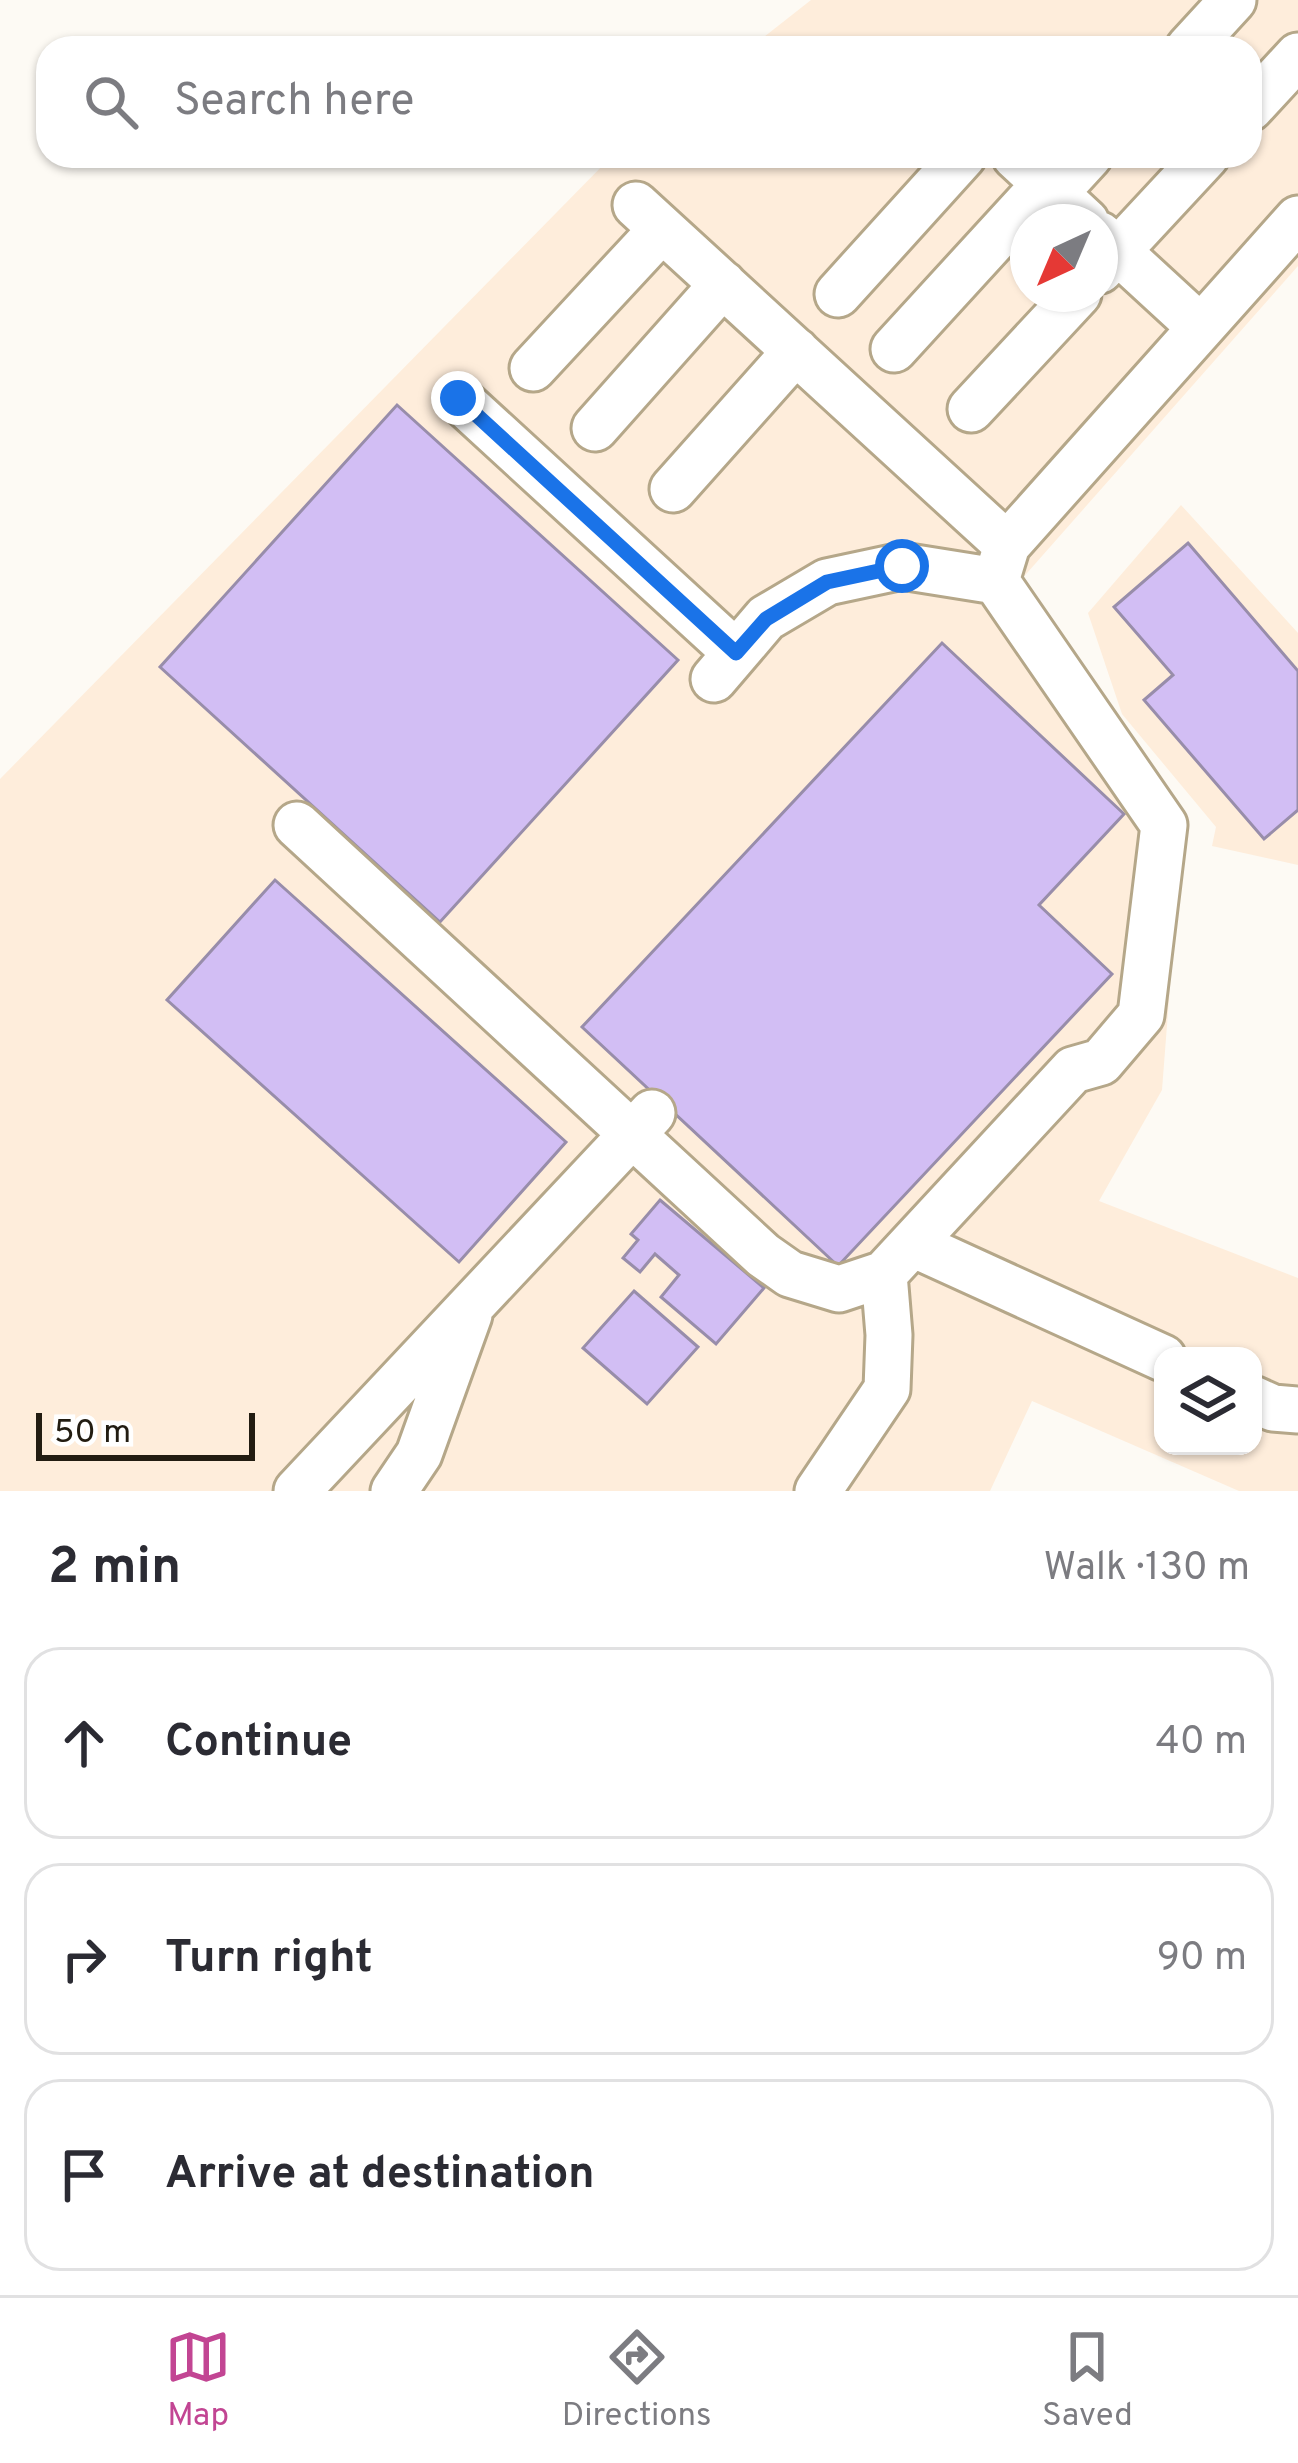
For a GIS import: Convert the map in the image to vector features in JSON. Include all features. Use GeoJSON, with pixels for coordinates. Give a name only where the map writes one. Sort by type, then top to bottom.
{"type":"FeatureCollection","features":[{"type":"Feature","properties":{"kind":"lane"},"geometry":{"type":"LineString","coordinates":[[1200,36],[1233,0]]}},
{"type":"Feature","properties":{"kind":"lane"},"geometry":{"type":"LineString","coordinates":[[1262,95],[1298,56]]}},
{"type":"Feature","properties":{"kind":"lane"},"geometry":{"type":"LineString","coordinates":[[838,294],[952,168]]}},
{"type":"Feature","properties":{"kind":"lane"},"geometry":{"type":"LineString","coordinates":[[1077,204],[1086,168]]}},
{"type":"Feature","properties":{"kind":"lane"},"geometry":{"type":"LineString","coordinates":[[1100,204],[1180,168]]}},
{"type":"Feature","properties":{"kind":"lane"},"geometry":{"type":"LineString","coordinates":[[297,825],[642,1124],[763,1255],[790,1274],[839,1289],[898,1259],[1073,1070],[1101,1062],[1141,1015],[1164,825],[1001,563],[796,351],[649,217],[533,368]]}},
{"type":"Feature","properties":{"kind":"lane"},"geometry":{"type":"LineString","coordinates":[[458,398],[725,666],[766,619],[827,582],[902,566],[1001,563],[1298,219]]}},
{"type":"Feature","properties":{"kind":"lane"},"geometry":{"type":"LineString","coordinates":[[1118,255],[1200,327]]}},
{"type":"Feature","properties":{"kind":"lane"},"geometry":{"type":"LineString","coordinates":[[894,349],[1010,263]]}},
{"type":"Feature","properties":{"kind":"lane"},"geometry":{"type":"LineString","coordinates":[[595,428],[723,284]]}},
{"type":"Feature","properties":{"kind":"lane"},"geometry":{"type":"LineString","coordinates":[[971,409],[1061,312]]}},
{"type":"Feature","properties":{"kind":"lane"},"geometry":{"type":"LineString","coordinates":[[673,489],[796,351]]}},
{"type":"Feature","properties":{"kind":"lane"},"geometry":{"type":"LineString","coordinates":[[297,1491],[642,1124]]}},
{"type":"Feature","properties":{"kind":"lane"},"geometry":{"type":"LineString","coordinates":[[898,1259],[1154,1355]]}},
{"type":"Feature","properties":{"kind":"lane"},"geometry":{"type":"LineString","coordinates":[[818,1491],[887,1389],[898,1259]]}},
{"type":"Feature","properties":{"kind":"lane"},"geometry":{"type":"LineString","coordinates":[[394,1491],[419,1454],[474,1301]]}},
{"type":"Feature","properties":{"kind":"lane"},"geometry":{"type":"LineString","coordinates":[[1262,1403],[1298,1410]]}},
{"type":"Feature","properties":{"kind":"shaded area"},"geometry":{"type":"Polygon","coordinates":[[[811,0],[1298,0],[1298,266],[1020,581],[1182,831],[1162,1090],[1099,1201],[1298,1278],[1298,1491],[1239,1491],[1156,1455],[1262,1455],[1262,1347],[1154,1347],[1154,1454],[1032,1401],[990,1491],[0,1491],[0,779],[600,168],[1262,168],[1262,36],[765,36],[811,0]]]}},
{"type":"Feature","properties":{"kind":"shaded area"},"geometry":{"type":"Polygon","coordinates":[[[1181,505],[1298,633],[1298,865],[1212,846],[1216,827],[1122,714],[1088,613],[1181,505]]]}},
{"type":"Feature","properties":{"kind":"building"},"geometry":{"type":"Polygon","coordinates":[[[397,405],[678,660],[440,922],[160,667],[397,405]]]}},
{"type":"Feature","properties":{"kind":"building"},"geometry":{"type":"Polygon","coordinates":[[[1188,543],[1298,671],[1298,810],[1264,839],[1144,700],[1173,675],[1114,607],[1188,543]]]}},
{"type":"Feature","properties":{"kind":"building"},"geometry":{"type":"Polygon","coordinates":[[[942,643],[1124,814],[1039,905],[1112,974],[838,1266],[582,1027],[942,643]]]}},
{"type":"Feature","properties":{"kind":"building"},"geometry":{"type":"Polygon","coordinates":[[[275,880],[566,1142],[459,1262],[167,1000],[275,880]]]}},
{"type":"Feature","properties":{"kind":"building"},"geometry":{"type":"Polygon","coordinates":[[[660,1200],[764,1288],[716,1344],[661,1297],[679,1275],[655,1254],[640,1272],[623,1258],[638,1240],[631,1234],[660,1200]]]}},
{"type":"Feature","properties":{"kind":"building"},"geometry":{"type":"Polygon","coordinates":[[[634,1291],[698,1347],[647,1404],[583,1348],[634,1291]]]}},
{"type":"Feature","properties":{"kind":"route"},"geometry":{"type":"LineString","coordinates":[[458,398],[736,653],[766,619],[827,582],[902,566]]}}]}
